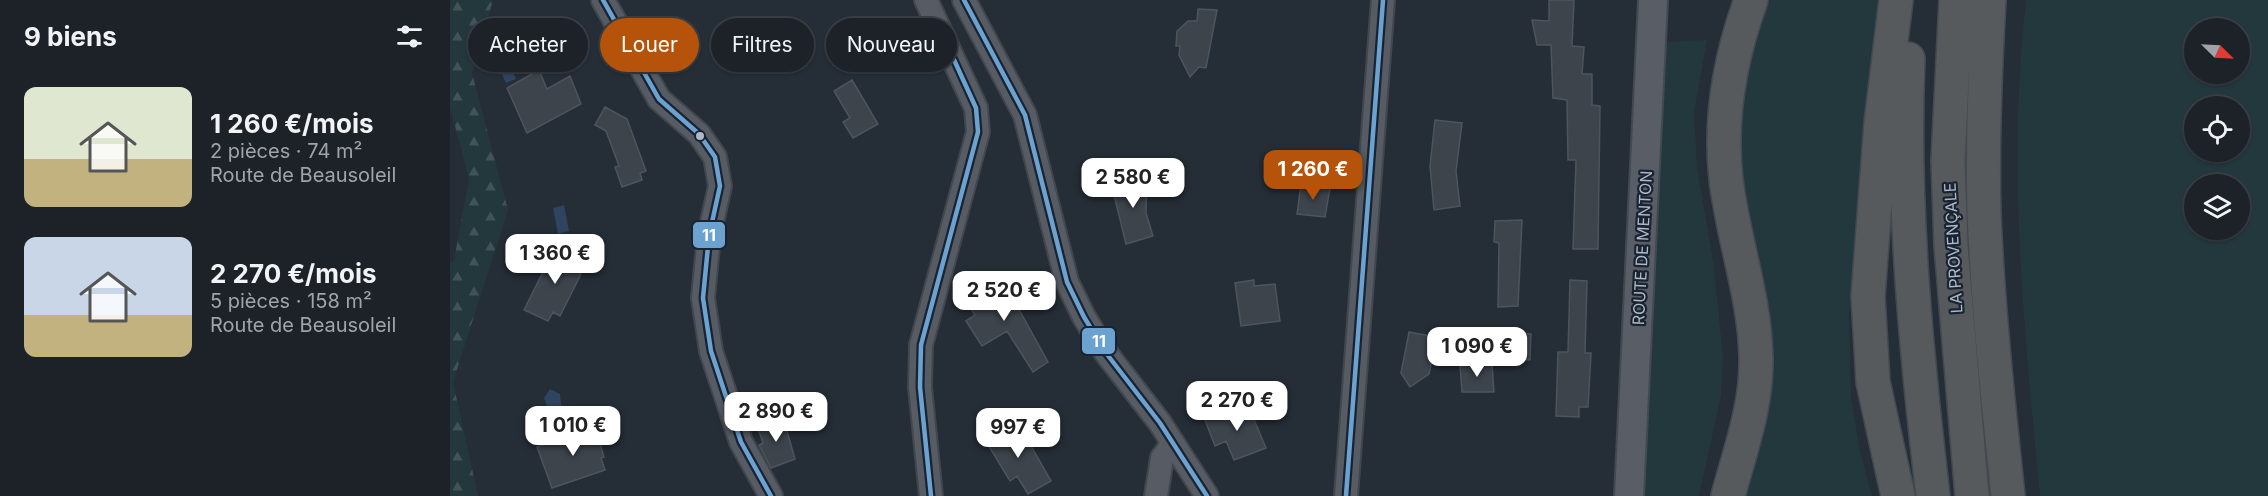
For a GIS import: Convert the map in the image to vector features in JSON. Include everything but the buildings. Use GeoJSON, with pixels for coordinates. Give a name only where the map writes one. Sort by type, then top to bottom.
{"type":"FeatureCollection","features":[{"type":"Feature","properties":{"kind":"highway"},"geometry":{"type":"LineString","coordinates":[[1728,496],[1748,429],[1754,398],[1756,362],[1755,327],[1726,180],[1724,137],[1732,64],[1751,0]]}},
{"type":"Feature","properties":{"kind":"highway"},"geometry":{"type":"LineString","coordinates":[[1896,0],[1881,123],[1868,296],[1873,382],[1898,496]]}},
{"type":"Feature","properties":{"kind":"highway"},"geometry":{"type":"LineString","coordinates":[[1911,0],[1905,148],[1917,348],[1933,496]]}},
{"type":"Feature","properties":{"kind":"highway","name":"LA PROVENÇALE"},"geometry":{"type":"LineString","coordinates":[[1956,0],[1948,161],[1950,236],[1972,496]]}},
{"type":"Feature","properties":{"kind":"highway","name":"LA PROVENÇALE"},"geometry":{"type":"LineString","coordinates":[[1989,0],[1984,96],[1984,213],[1990,315],[2008,496]]}},
{"type":"Feature","properties":{"kind":"main road","name":"ROUTE DE MENTON"},"geometry":{"type":"LineString","coordinates":[[1629,496],[1653,0]]}},
{"type":"Feature","properties":{"kind":"street"},"geometry":{"type":"LineString","coordinates":[[603,0],[659,99],[699,134],[715,158],[720,186],[709,236],[703,298],[711,351],[741,442],[771,496]]}},
{"type":"Feature","properties":{"kind":"street"},"geometry":{"type":"LineString","coordinates":[[926,0],[976,108],[978,132],[921,345],[920,387],[931,496]]}},
{"type":"Feature","properties":{"kind":"street"},"geometry":{"type":"LineString","coordinates":[[964,0],[1025,114],[1068,282],[1080,308],[1106,353],[1173,443],[1207,496]]}},
{"type":"Feature","properties":{"kind":"street"},"geometry":{"type":"LineString","coordinates":[[1346,496],[1383,0]]}},
{"type":"Feature","properties":{"kind":"street"},"geometry":{"type":"LineString","coordinates":[[1156,496],[1162,458],[1173,443]]}},
{"type":"Feature","properties":{"kind":"green space"},"geometry":{"type":"Polygon","coordinates":[[[450,0],[493,0],[488,18],[468,18],[468,72],[472,72],[508,210],[453,382],[478,496],[450,496],[450,262],[454,261],[469,179],[450,107],[450,0]]]}},
{"type":"Feature","properties":{"kind":"green space"},"geometry":{"type":"Polygon","coordinates":[[[1770,0],[1881,0],[1874,37],[1849,313],[1851,395],[1859,447],[1872,496],[1743,496],[1765,417],[1773,356],[1770,315],[1742,174],[1740,130],[1750,64],[1770,0]]]}},
{"type":"Feature","properties":{"kind":"green space"},"geometry":{"type":"Polygon","coordinates":[[[2026,0],[2268,0],[2268,496],[2040,496],[2028,372],[2020,248],[2018,124],[2020,62],[2026,0]]]}},
{"type":"Feature","properties":{"kind":"green space"},"geometry":{"type":"Polygon","coordinates":[[[1707,40],[1694,113],[1697,167],[1713,260],[1723,356],[1721,396],[1699,496],[1640,496],[1663,42],[1707,40]]]}},
{"type":"Feature","properties":{"kind":"water"},"geometry":{"type":"Polygon","coordinates":[[[501,72],[513,72],[516,79],[506,83],[501,72]]]}},
{"type":"Feature","properties":{"kind":"water"},"geometry":{"type":"Polygon","coordinates":[[[564,205],[569,231],[558,234],[553,208],[564,205]]]}},
{"type":"Feature","properties":{"kind":"water"},"geometry":{"type":"Polygon","coordinates":[[[550,389],[560,394],[562,413],[559,422],[551,425],[548,423],[549,412],[544,398],[550,389]]]}},
{"type":"Feature","properties":{"kind":"transit line","name":"11"},"geometry":{"type":"LineString","coordinates":[[603,0],[659,99],[699,134],[715,157],[720,186],[709,236],[703,298],[711,351],[741,442],[771,496]]}},
{"type":"Feature","properties":{"kind":"transit line","name":"11"},"geometry":{"type":"LineString","coordinates":[[964,0],[1025,115],[1067,282],[1084,317],[1106,353],[1160,423],[1207,496]]}},
{"type":"Feature","properties":{"kind":"transit line","name":"11"},"geometry":{"type":"LineString","coordinates":[[1346,496],[1383,0]]}},
{"type":"Feature","properties":{"kind":"transit line","name":"11"},"geometry":{"type":"LineString","coordinates":[[931,496],[920,387],[921,345],[978,132],[976,108],[957,66]]}}]}
